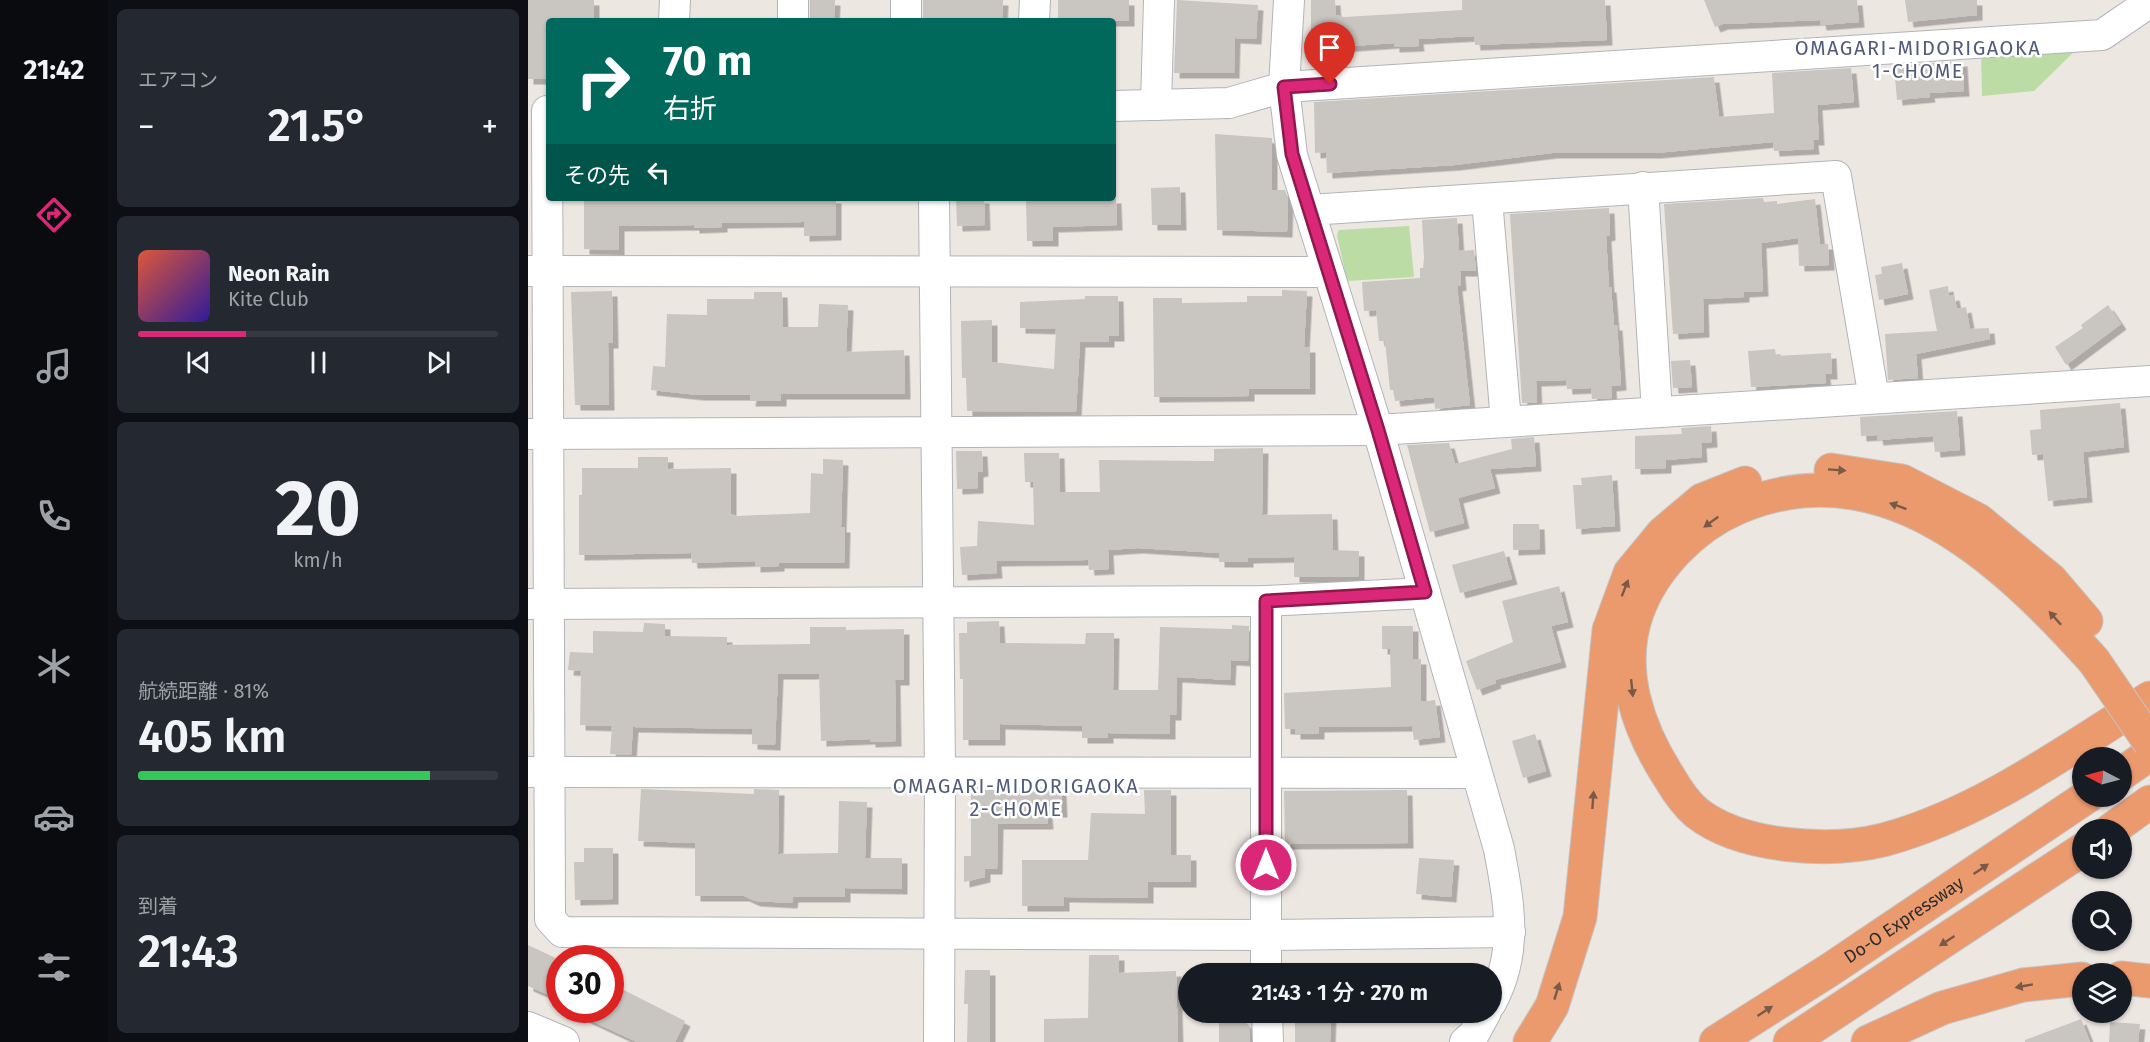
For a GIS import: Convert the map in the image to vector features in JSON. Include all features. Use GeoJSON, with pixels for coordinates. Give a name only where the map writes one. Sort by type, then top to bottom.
{"type":"FeatureCollection","features":[{"type":"Feature","properties":{"kind":"highway"},"geometry":{"type":"LineString","coordinates":[[1530,1042],[1552,1006],[1580,917],[1609,630],[1630,573],[1663,533],[1702,500],[1748,482],[1810,469],[1856,472],[1902,481],[1987,527],[2051,580],[2102,656],[2150,743]]}},
{"type":"Feature","properties":{"kind":"highway"},"geometry":{"type":"LineString","coordinates":[[2150,698],[2024,777],[1935,822],[1881,840],[1832,846],[1781,845],[1732,831],[1696,813],[1649,746],[1634,704],[1629,658],[1637,613],[1658,573],[1688,539],[1722,515],[1757,500],[1806,490],[1847,493],[1892,503],[1930,518],[1995,561],[2102,656],[2150,706]]}},
{"type":"Feature","properties":{"kind":"highway"},"geometry":{"type":"LineString","coordinates":[[2132,766],[2150,754]]}},
{"type":"Feature","properties":{"kind":"highway"},"geometry":{"type":"LineString","coordinates":[[2126,819],[2150,802]]}},
{"type":"Feature","properties":{"kind":"highway","name":"Do-O Expressway"},"geometry":{"type":"LineString","coordinates":[[1716,1042],[1831,969],[2072,807]]}},
{"type":"Feature","properties":{"kind":"highway"},"geometry":{"type":"LineString","coordinates":[[1790,1042],[2072,857]]}},
{"type":"Feature","properties":{"kind":"highway"},"geometry":{"type":"LineString","coordinates":[[2132,979],[2150,981]]}},
{"type":"Feature","properties":{"kind":"highway"},"geometry":{"type":"LineString","coordinates":[[1868,1042],[1952,1005],[2023,985],[2072,980]]}},
{"type":"Feature","properties":{"kind":"street"},"geometry":{"type":"LineString","coordinates":[[674,18],[675,0]]}},
{"type":"Feature","properties":{"kind":"street"},"geometry":{"type":"LineString","coordinates":[[793,0],[793,18]]}},
{"type":"Feature","properties":{"kind":"street"},"geometry":{"type":"LineString","coordinates":[[906,0],[906,18]]}},
{"type":"Feature","properties":{"kind":"street"},"geometry":{"type":"LineString","coordinates":[[1034,18],[1035,0]]}},
{"type":"Feature","properties":{"kind":"street"},"geometry":{"type":"LineString","coordinates":[[1156,105],[1159,0]]}},
{"type":"Feature","properties":{"kind":"street"},"geometry":{"type":"LineString","coordinates":[[1289,0],[1284,87],[1292,154],[1378,430],[1499,849],[1511,915],[1502,983]]}},
{"type":"Feature","properties":{"kind":"street"},"geometry":{"type":"LineString","coordinates":[[1116,106],[1229,103],[1284,87],[2102,35],[2150,2]]}},
{"type":"Feature","properties":{"kind":"street"},"geometry":{"type":"LineString","coordinates":[[541,112],[537,272],[538,772],[550,919],[562,932],[940,935],[1510,932]]}},
{"type":"Feature","properties":{"kind":"street"},"geometry":{"type":"LineString","coordinates":[[1309,210],[1836,176],[1874,398]]}},
{"type":"Feature","properties":{"kind":"street"},"geometry":{"type":"LineString","coordinates":[[1642,187],[1657,412]]}},
{"type":"Feature","properties":{"kind":"street"},"geometry":{"type":"LineString","coordinates":[[1487,200],[1506,421]]}},
{"type":"Feature","properties":{"kind":"street"},"geometry":{"type":"LineString","coordinates":[[934,201],[940,770],[939,1042]]}},
{"type":"Feature","properties":{"kind":"street"},"geometry":{"type":"LineString","coordinates":[[537,272],[1327,272]]}},
{"type":"Feature","properties":{"kind":"street"},"geometry":{"type":"LineString","coordinates":[[538,434],[1378,430],[2150,381]]}},
{"type":"Feature","properties":{"kind":"street"},"geometry":{"type":"LineString","coordinates":[[538,604],[1266,601],[1425,592]]}},
{"type":"Feature","properties":{"kind":"street"},"geometry":{"type":"LineString","coordinates":[[1266,601],[1266,963]]}},
{"type":"Feature","properties":{"kind":"street"},"geometry":{"type":"LineString","coordinates":[[538,772],[940,770],[1476,772]]}},
{"type":"Feature","properties":{"kind":"street"},"geometry":{"type":"LineString","coordinates":[[1267,1023],[1268,1042]]}},
{"type":"Feature","properties":{"kind":"street"},"geometry":{"type":"LineString","coordinates":[[1466,1042],[1480,1023]]}},
{"type":"Feature","properties":{"kind":"street"},"geometry":{"type":"LineString","coordinates":[[528,1027],[564,1042]]}},
{"type":"Feature","properties":{"kind":"green space"},"geometry":{"type":"Polygon","coordinates":[[[2078,48],[2034,91],[1982,96],[1981,53],[2078,48]]]}},
{"type":"Feature","properties":{"kind":"green space"},"geometry":{"type":"Polygon","coordinates":[[[1409,226],[1414,277],[1347,281],[1337,235],[1339,230],[1409,226]]]}},
{"type":"Feature","properties":{"kind":"building"},"geometry":{"type":"Polygon","coordinates":[[[528,0],[594,0],[594,18],[546,18],[546,79],[528,79],[528,0]]]}},
{"type":"Feature","properties":{"kind":"building"},"geometry":{"type":"Polygon","coordinates":[[[810,0],[835,0],[834,18],[810,18],[810,0]]]}},
{"type":"Feature","properties":{"kind":"building"},"geometry":{"type":"Polygon","coordinates":[[[923,0],[1003,0],[1002,18],[923,18],[923,0]]]}},
{"type":"Feature","properties":{"kind":"building"},"geometry":{"type":"Polygon","coordinates":[[[1058,0],[1129,0],[1129,21],[1116,21],[1116,18],[1058,18],[1058,0]]]}},
{"type":"Feature","properties":{"kind":"building"},"geometry":{"type":"Polygon","coordinates":[[[1177,0],[1258,5],[1256,39],[1235,38],[1234,73],[1174,73],[1177,0]]]}},
{"type":"Feature","properties":{"kind":"building"},"geometry":{"type":"Polygon","coordinates":[[[1311,0],[1335,0],[1336,15],[1344,17],[1462,10],[1462,0],[1605,0],[1607,40],[1475,45],[1474,36],[1418,39],[1419,46],[1394,47],[1394,43],[1311,49],[1311,0]]]}},
{"type":"Feature","properties":{"kind":"building"},"geometry":{"type":"Polygon","coordinates":[[[1704,0],[1857,0],[1859,22],[1821,25],[1820,20],[1723,24],[1715,27],[1704,0]]]}},
{"type":"Feature","properties":{"kind":"building"},"geometry":{"type":"Polygon","coordinates":[[[1905,0],[1977,0],[1977,15],[1908,22],[1905,0]]]}},
{"type":"Feature","properties":{"kind":"building"},"geometry":{"type":"Polygon","coordinates":[[[1962,61],[1964,91],[1929,93],[1930,97],[1897,100],[1894,66],[1962,61]]]}},
{"type":"Feature","properties":{"kind":"building"},"geometry":{"type":"Polygon","coordinates":[[[1851,68],[1854,102],[1817,105],[1819,140],[1813,140],[1814,149],[1774,151],[1773,142],[1656,153],[1552,153],[1455,165],[1327,173],[1326,152],[1315,153],[1314,102],[1714,77],[1719,117],[1774,113],[1772,73],[1851,68]]]}},
{"type":"Feature","properties":{"kind":"building"},"geometry":{"type":"Polygon","coordinates":[[[1215,134],[1272,138],[1272,190],[1285,190],[1288,198],[1287,232],[1217,230],[1215,134]]]}},
{"type":"Feature","properties":{"kind":"building"},"geometry":{"type":"Polygon","coordinates":[[[1180,187],[1181,225],[1152,225],[1151,188],[1180,187]]]}},
{"type":"Feature","properties":{"kind":"building"},"geometry":{"type":"Polygon","coordinates":[[[1116,198],[1117,225],[1053,227],[1053,241],[1027,241],[1026,201],[1116,201],[1116,198]]]}},
{"type":"Feature","properties":{"kind":"building"},"geometry":{"type":"Polygon","coordinates":[[[1763,198],[1764,202],[1777,201],[1777,204],[1815,199],[1820,244],[1828,244],[1829,265],[1799,266],[1798,238],[1761,243],[1763,291],[1744,292],[1744,297],[1703,299],[1704,332],[1673,334],[1664,204],[1763,198]]]}},
{"type":"Feature","properties":{"kind":"building"},"geometry":{"type":"Polygon","coordinates":[[[584,201],[836,201],[836,235],[804,236],[804,222],[722,223],[722,227],[694,228],[694,225],[619,226],[619,250],[584,249],[584,201]]]}},
{"type":"Feature","properties":{"kind":"building"},"geometry":{"type":"Polygon","coordinates":[[[956,201],[984,201],[985,225],[957,226],[956,201]]]}},
{"type":"Feature","properties":{"kind":"building"},"geometry":{"type":"Polygon","coordinates":[[[1609,208],[1610,235],[1606,236],[1609,287],[1611,287],[1614,325],[1617,325],[1621,385],[1611,386],[1612,398],[1592,399],[1591,388],[1567,389],[1566,380],[1536,381],[1537,403],[1522,403],[1510,214],[1609,208]]]}},
{"type":"Feature","properties":{"kind":"building"},"geometry":{"type":"Polygon","coordinates":[[[1457,218],[1459,251],[1474,250],[1476,271],[1460,271],[1461,285],[1457,286],[1470,405],[1435,409],[1434,397],[1395,401],[1393,390],[1390,390],[1385,341],[1379,341],[1376,310],[1364,311],[1362,282],[1420,278],[1420,268],[1423,268],[1424,258],[1422,220],[1457,218]]]}},
{"type":"Feature","properties":{"kind":"building"},"geometry":{"type":"Polygon","coordinates":[[[1902,263],[1908,294],[1879,300],[1875,275],[1882,274],[1881,267],[1902,263]]]}},
{"type":"Feature","properties":{"kind":"building"},"geometry":{"type":"Polygon","coordinates":[[[1948,286],[1949,296],[1954,295],[1957,309],[1966,307],[1970,329],[1989,328],[1990,339],[1916,354],[1918,378],[1888,380],[1885,334],[1937,331],[1929,290],[1948,286]]]}},
{"type":"Feature","properties":{"kind":"building"},"geometry":{"type":"Polygon","coordinates":[[[1282,290],[1307,291],[1304,347],[1310,347],[1310,389],[1249,389],[1249,396],[1154,397],[1153,298],[1182,298],[1182,303],[1247,302],[1247,296],[1282,296],[1282,290]]]}},
{"type":"Feature","properties":{"kind":"building"},"geometry":{"type":"Polygon","coordinates":[[[612,291],[613,343],[608,343],[609,405],[575,405],[571,292],[612,291]]]}},
{"type":"Feature","properties":{"kind":"building"},"geometry":{"type":"Polygon","coordinates":[[[754,292],[782,292],[783,327],[818,327],[819,304],[848,305],[846,352],[904,350],[905,394],[781,394],[781,401],[750,401],[751,395],[698,395],[651,390],[653,366],[665,367],[667,314],[707,315],[707,299],[754,299],[754,292]]]}},
{"type":"Feature","properties":{"kind":"building"},"geometry":{"type":"Polygon","coordinates":[[[1085,296],[1118,296],[1119,336],[1109,336],[1109,342],[1080,342],[1076,412],[967,411],[966,378],[962,378],[961,321],[992,320],[992,362],[1054,369],[1056,329],[1020,328],[1020,302],[1085,299],[1085,296]]]}},
{"type":"Feature","properties":{"kind":"building"},"geometry":{"type":"Polygon","coordinates":[[[2108,305],[2121,324],[2066,365],[2055,347],[2083,328],[2081,325],[2108,305]]]}},
{"type":"Feature","properties":{"kind":"building"},"geometry":{"type":"Polygon","coordinates":[[[1775,349],[1776,356],[1831,353],[1832,374],[1825,374],[1826,383],[1751,387],[1748,351],[1775,349]]]}},
{"type":"Feature","properties":{"kind":"building"},"geometry":{"type":"Polygon","coordinates":[[[1690,360],[1692,387],[1673,388],[1671,361],[1690,360]]]}},
{"type":"Feature","properties":{"kind":"building"},"geometry":{"type":"Polygon","coordinates":[[[2120,403],[2124,447],[2083,452],[2087,497],[2048,501],[2043,454],[2032,455],[2030,430],[2041,429],[2040,410],[2120,403]]]}},
{"type":"Feature","properties":{"kind":"building"},"geometry":{"type":"Polygon","coordinates":[[[1957,411],[1960,450],[1935,452],[1933,436],[1878,440],[1877,435],[1861,436],[1860,417],[1957,411]]]}},
{"type":"Feature","properties":{"kind":"building"},"geometry":{"type":"Polygon","coordinates":[[[1711,426],[1712,442],[1701,443],[1702,457],[1666,460],[1666,468],[1635,469],[1635,436],[1682,434],[1681,428],[1711,426]]]}},
{"type":"Feature","properties":{"kind":"building"},"geometry":{"type":"Polygon","coordinates":[[[1534,437],[1536,466],[1490,469],[1495,488],[1458,498],[1464,523],[1430,532],[1407,445],[1449,443],[1455,464],[1512,449],[1511,439],[1534,437]]]}},
{"type":"Feature","properties":{"kind":"building"},"geometry":{"type":"Polygon","coordinates":[[[1263,448],[1262,515],[1332,514],[1333,550],[1359,551],[1359,577],[1294,577],[1294,557],[1248,558],[1248,562],[1219,562],[1219,553],[1137,548],[1108,550],[1109,569],[1089,570],[1088,560],[996,561],[997,573],[962,575],[960,547],[977,546],[978,521],[1034,525],[1033,482],[1025,482],[1024,453],[1059,453],[1060,492],[1100,492],[1099,460],[1214,461],[1214,449],[1263,448]]]}},
{"type":"Feature","properties":{"kind":"building"},"geometry":{"type":"Polygon","coordinates":[[[956,451],[982,451],[983,471],[978,472],[978,488],[957,489],[956,451]]]}},
{"type":"Feature","properties":{"kind":"building"},"geometry":{"type":"Polygon","coordinates":[[[638,457],[668,457],[668,469],[731,468],[731,514],[736,516],[810,513],[811,473],[823,474],[823,459],[843,460],[841,527],[845,527],[844,563],[779,563],[779,566],[755,567],[755,561],[692,563],[691,553],[579,555],[579,495],[582,495],[582,468],[638,468],[638,457]]]}},
{"type":"Feature","properties":{"kind":"building"},"geometry":{"type":"Polygon","coordinates":[[[1612,475],[1615,526],[1576,529],[1573,485],[1582,485],[1581,478],[1612,475]]]}},
{"type":"Feature","properties":{"kind":"building"},"geometry":{"type":"Polygon","coordinates":[[[1513,524],[1539,524],[1540,549],[1513,550],[1513,524]]]}},
{"type":"Feature","properties":{"kind":"building"},"geometry":{"type":"Polygon","coordinates":[[[1504,551],[1512,579],[1460,593],[1452,565],[1504,551]]]}},
{"type":"Feature","properties":{"kind":"building"},"geometry":{"type":"Polygon","coordinates":[[[1559,586],[1568,622],[1551,626],[1561,662],[1495,680],[1496,683],[1477,690],[1466,661],[1513,642],[1502,601],[1559,586]]]}},
{"type":"Feature","properties":{"kind":"building"},"geometry":{"type":"Polygon","coordinates":[[[999,621],[1000,643],[1085,644],[1086,633],[1114,633],[1113,690],[1158,690],[1160,627],[1232,629],[1232,625],[1249,626],[1248,661],[1231,660],[1230,680],[1177,677],[1176,715],[1170,715],[1170,734],[1108,733],[1108,738],[1082,738],[1082,726],[1000,724],[1000,740],[963,740],[963,679],[960,679],[959,633],[967,633],[967,622],[999,621]]]}},
{"type":"Feature","properties":{"kind":"building"},"geometry":{"type":"Polygon","coordinates":[[[644,623],[665,624],[665,636],[727,637],[727,645],[810,644],[810,627],[846,627],[846,630],[904,629],[904,680],[895,680],[896,741],[870,742],[870,739],[821,741],[819,674],[778,674],[775,745],[752,744],[752,729],[633,727],[631,755],[610,754],[612,726],[580,725],[581,671],[568,670],[570,652],[593,653],[593,631],[643,632],[644,623]]]}},
{"type":"Feature","properties":{"kind":"building"},"geometry":{"type":"Polygon","coordinates":[[[1382,626],[1413,626],[1413,659],[1421,659],[1421,702],[1435,700],[1440,737],[1414,740],[1412,726],[1319,727],[1319,734],[1295,734],[1295,729],[1285,729],[1284,693],[1391,687],[1390,649],[1382,649],[1382,626]]]}},
{"type":"Feature","properties":{"kind":"building"},"geometry":{"type":"Polygon","coordinates":[[[1535,734],[1546,771],[1523,778],[1512,741],[1535,734]]]}},
{"type":"Feature","properties":{"kind":"building"},"geometry":{"type":"Polygon","coordinates":[[[641,789],[754,794],[754,789],[779,790],[778,854],[838,853],[839,801],[867,802],[865,858],[902,858],[902,889],[845,888],[845,897],[793,897],[792,903],[755,901],[744,896],[695,896],[695,843],[638,841],[641,789]]]}},
{"type":"Feature","properties":{"kind":"building"},"geometry":{"type":"Polygon","coordinates":[[[971,790],[1061,790],[1062,812],[1047,812],[1048,824],[998,824],[997,869],[985,869],[985,877],[964,882],[964,856],[971,856],[971,790]]]}},
{"type":"Feature","properties":{"kind":"building"},"geometry":{"type":"Polygon","coordinates":[[[1144,790],[1171,790],[1171,855],[1191,855],[1191,882],[1148,882],[1148,898],[1064,897],[1064,906],[1022,906],[1022,860],[1088,860],[1091,813],[1145,814],[1144,790]]]}},
{"type":"Feature","properties":{"kind":"building"},"geometry":{"type":"Polygon","coordinates":[[[1407,790],[1408,843],[1285,844],[1284,791],[1407,790]]]}},
{"type":"Feature","properties":{"kind":"building"},"geometry":{"type":"Polygon","coordinates":[[[584,848],[613,848],[613,899],[575,900],[574,862],[584,862],[584,848]]]}},
{"type":"Feature","properties":{"kind":"building"},"geometry":{"type":"Polygon","coordinates":[[[1419,858],[1454,860],[1451,897],[1416,894],[1419,858]]]}},
{"type":"Feature","properties":{"kind":"building"},"geometry":{"type":"Polygon","coordinates":[[[528,945],[546,953],[546,994],[528,986],[528,945]]]}},
{"type":"Feature","properties":{"kind":"building"},"geometry":{"type":"Polygon","coordinates":[[[1089,955],[1119,955],[1119,973],[1176,971],[1178,1042],[1044,1042],[1044,1019],[1088,1018],[1089,955]]]}},
{"type":"Feature","properties":{"kind":"building"},"geometry":{"type":"Polygon","coordinates":[[[965,970],[990,970],[990,1042],[967,1042],[968,1004],[964,1004],[965,970]]]}},
{"type":"Feature","properties":{"kind":"building"},"geometry":{"type":"Polygon","coordinates":[[[624,990],[685,1021],[675,1042],[637,1042],[596,1023],[624,1023],[624,990]]]}},
{"type":"Feature","properties":{"kind":"building"},"geometry":{"type":"Polygon","coordinates":[[[2072,1022],[2083,1023],[2090,1042],[2025,1042],[2025,1040],[2072,1022]]]}},
{"type":"Feature","properties":{"kind":"building"},"geometry":{"type":"Polygon","coordinates":[[[1219,1023],[1246,1023],[1249,1026],[1250,1042],[1219,1042],[1219,1023]]]}},
{"type":"Feature","properties":{"kind":"building"},"geometry":{"type":"Polygon","coordinates":[[[1295,1023],[1331,1023],[1330,1042],[1295,1042],[1295,1023]]]}},
{"type":"Feature","properties":{"kind":"building"},"geometry":{"type":"Polygon","coordinates":[[[2110,1023],[2140,1024],[2138,1042],[2109,1042],[2110,1023]]]}},
{"type":"Feature","properties":{"kind":"district","name":"OMAGARI-MIDORIGAOKA 1-CHOME"},"geometry":{"type":"Point","coordinates":[1918,60]}},
{"type":"Feature","properties":{"kind":"district","name":"OMAGARI-MIDORIGAOKA 2-CHOME"},"geometry":{"type":"Point","coordinates":[1016,798]}},
{"type":"Feature","properties":{"kind":"route"},"geometry":{"type":"LineString","coordinates":[[1266,865],[1266,601],[1425,592],[1378,430],[1292,154],[1284,87],[1330,84]]}}]}
